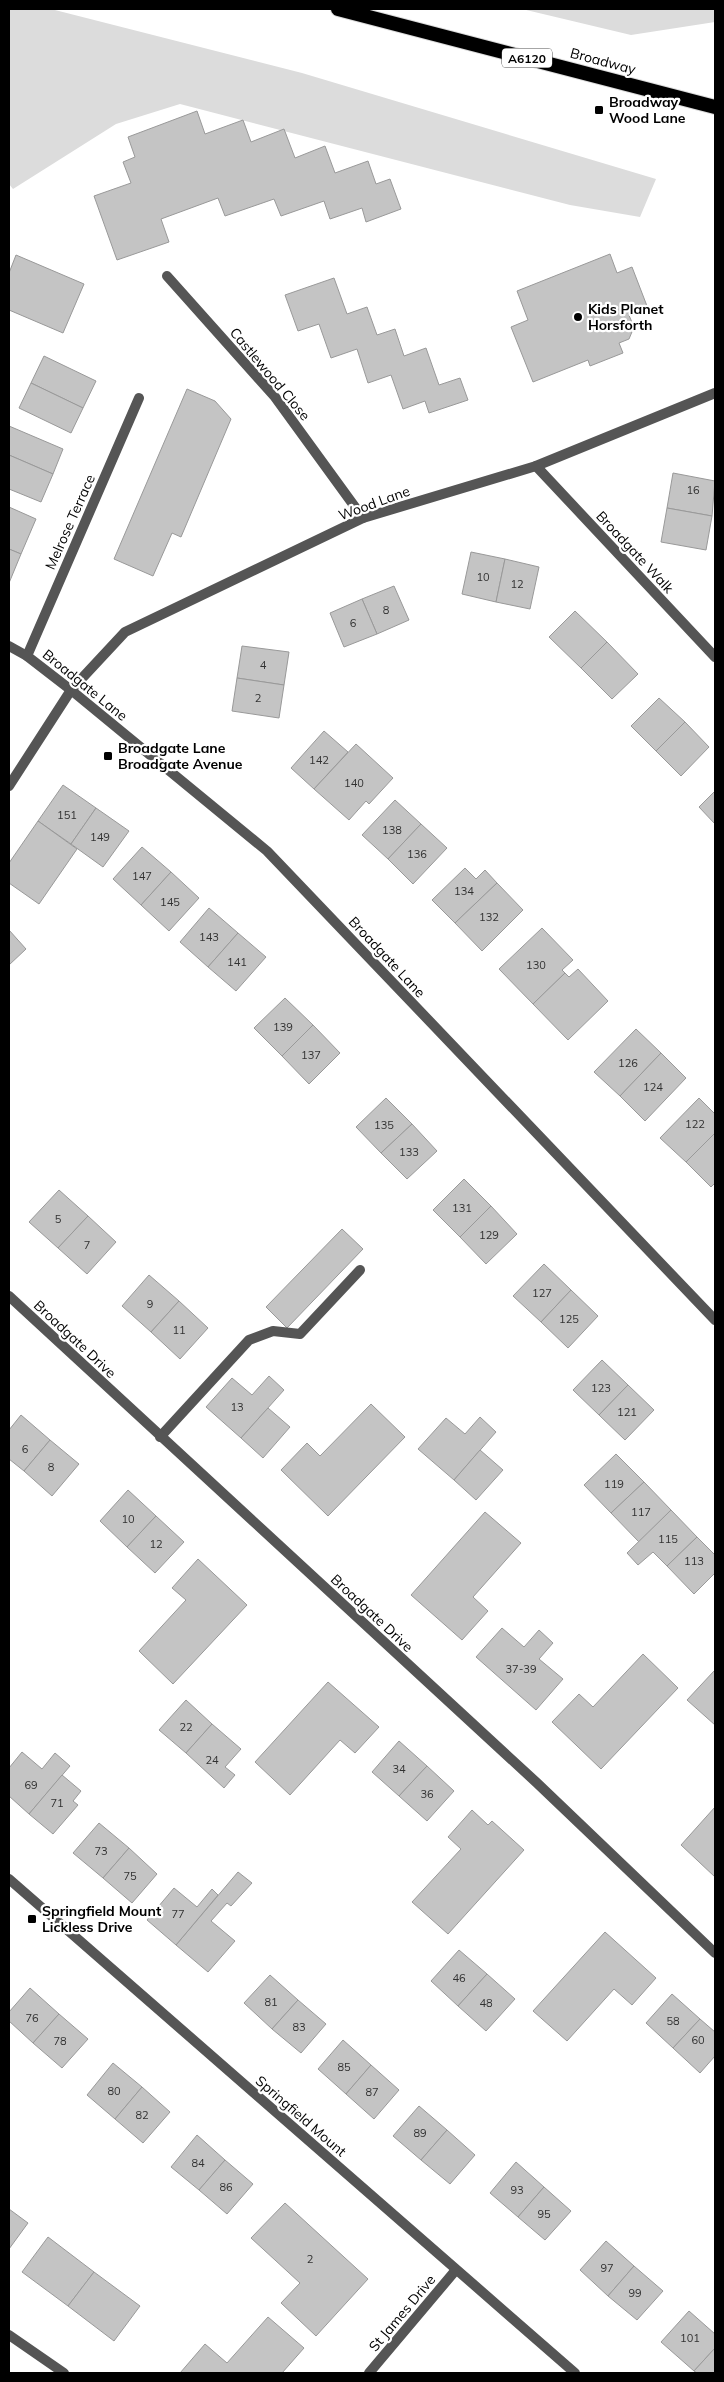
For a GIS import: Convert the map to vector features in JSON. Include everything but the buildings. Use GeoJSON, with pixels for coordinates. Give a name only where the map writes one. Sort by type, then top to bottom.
{"type":"FeatureCollection","features":[{"type":"Feature","properties":{"kind":"highway","name":"Broadway"},"geometry":{"type":"LineString","coordinates":[[338,9],[715,107]]}},
{"type":"Feature","properties":{"kind":"street","name":"Castlewood Close"},"geometry":{"type":"LineString","coordinates":[[167,276],[275,396],[363,518]]}},
{"type":"Feature","properties":{"kind":"street","name":"Wood Lane"},"geometry":{"type":"LineString","coordinates":[[9,786],[70,690],[125,632],[363,518],[536,466],[715,393]]}},
{"type":"Feature","properties":{"kind":"street","name":"Melrose Terrace"},"geometry":{"type":"LineString","coordinates":[[27,656],[139,398]]}},
{"type":"Feature","properties":{"kind":"street","name":"Broadgate Walk"},"geometry":{"type":"LineString","coordinates":[[536,466],[715,657]]}},
{"type":"Feature","properties":{"kind":"street","name":"Broadgate Lane"},"geometry":{"type":"LineString","coordinates":[[9,646],[27,656],[70,690],[268,851],[715,1320]]}},
{"type":"Feature","properties":{"kind":"street"},"geometry":{"type":"LineString","coordinates":[[160,1437],[249,1340],[273,1332],[300,1334],[360,1270]]}},
{"type":"Feature","properties":{"kind":"street","name":"Broadgate Drive"},"geometry":{"type":"LineString","coordinates":[[9,1296],[537,1783],[715,1953]]}},
{"type":"Feature","properties":{"kind":"street","name":"Springfield Mount"},"geometry":{"type":"LineString","coordinates":[[9,1879],[575,2373]]}},
{"type":"Feature","properties":{"kind":"street","name":"St James Drive"},"geometry":{"type":"LineString","coordinates":[[369,2373],[456,2271]]}},
{"type":"Feature","properties":{"kind":"street"},"geometry":{"type":"LineString","coordinates":[[9,2336],[64,2373]]}},
{"type":"Feature","properties":{"kind":"shaded area"},"geometry":{"type":"Polygon","coordinates":[[[9,9],[51,9],[302,73],[656,179],[640,217],[570,205],[180,104],[116,124],[13,189],[9,184],[9,9]]]}},
{"type":"Feature","properties":{"kind":"shaded area"},"geometry":{"type":"Polygon","coordinates":[[[522,9],[715,9],[715,22],[631,35],[522,9]]]}},
{"type":"Feature","properties":{"kind":"place","name":"Broadway Wood Lane"},"geometry":{"type":"Point","coordinates":[599,110]}},
{"type":"Feature","properties":{"kind":"place","name":"Kids Planet Horsforth"},"geometry":{"type":"Point","coordinates":[578,317]}},
{"type":"Feature","properties":{"kind":"place","name":"Broadgate Lane Broadgate Avenue"},"geometry":{"type":"Point","coordinates":[108,756]}},
{"type":"Feature","properties":{"kind":"place","name":"Springfield Mount Lickless Drive"},"geometry":{"type":"Point","coordinates":[32,1919]}}]}
